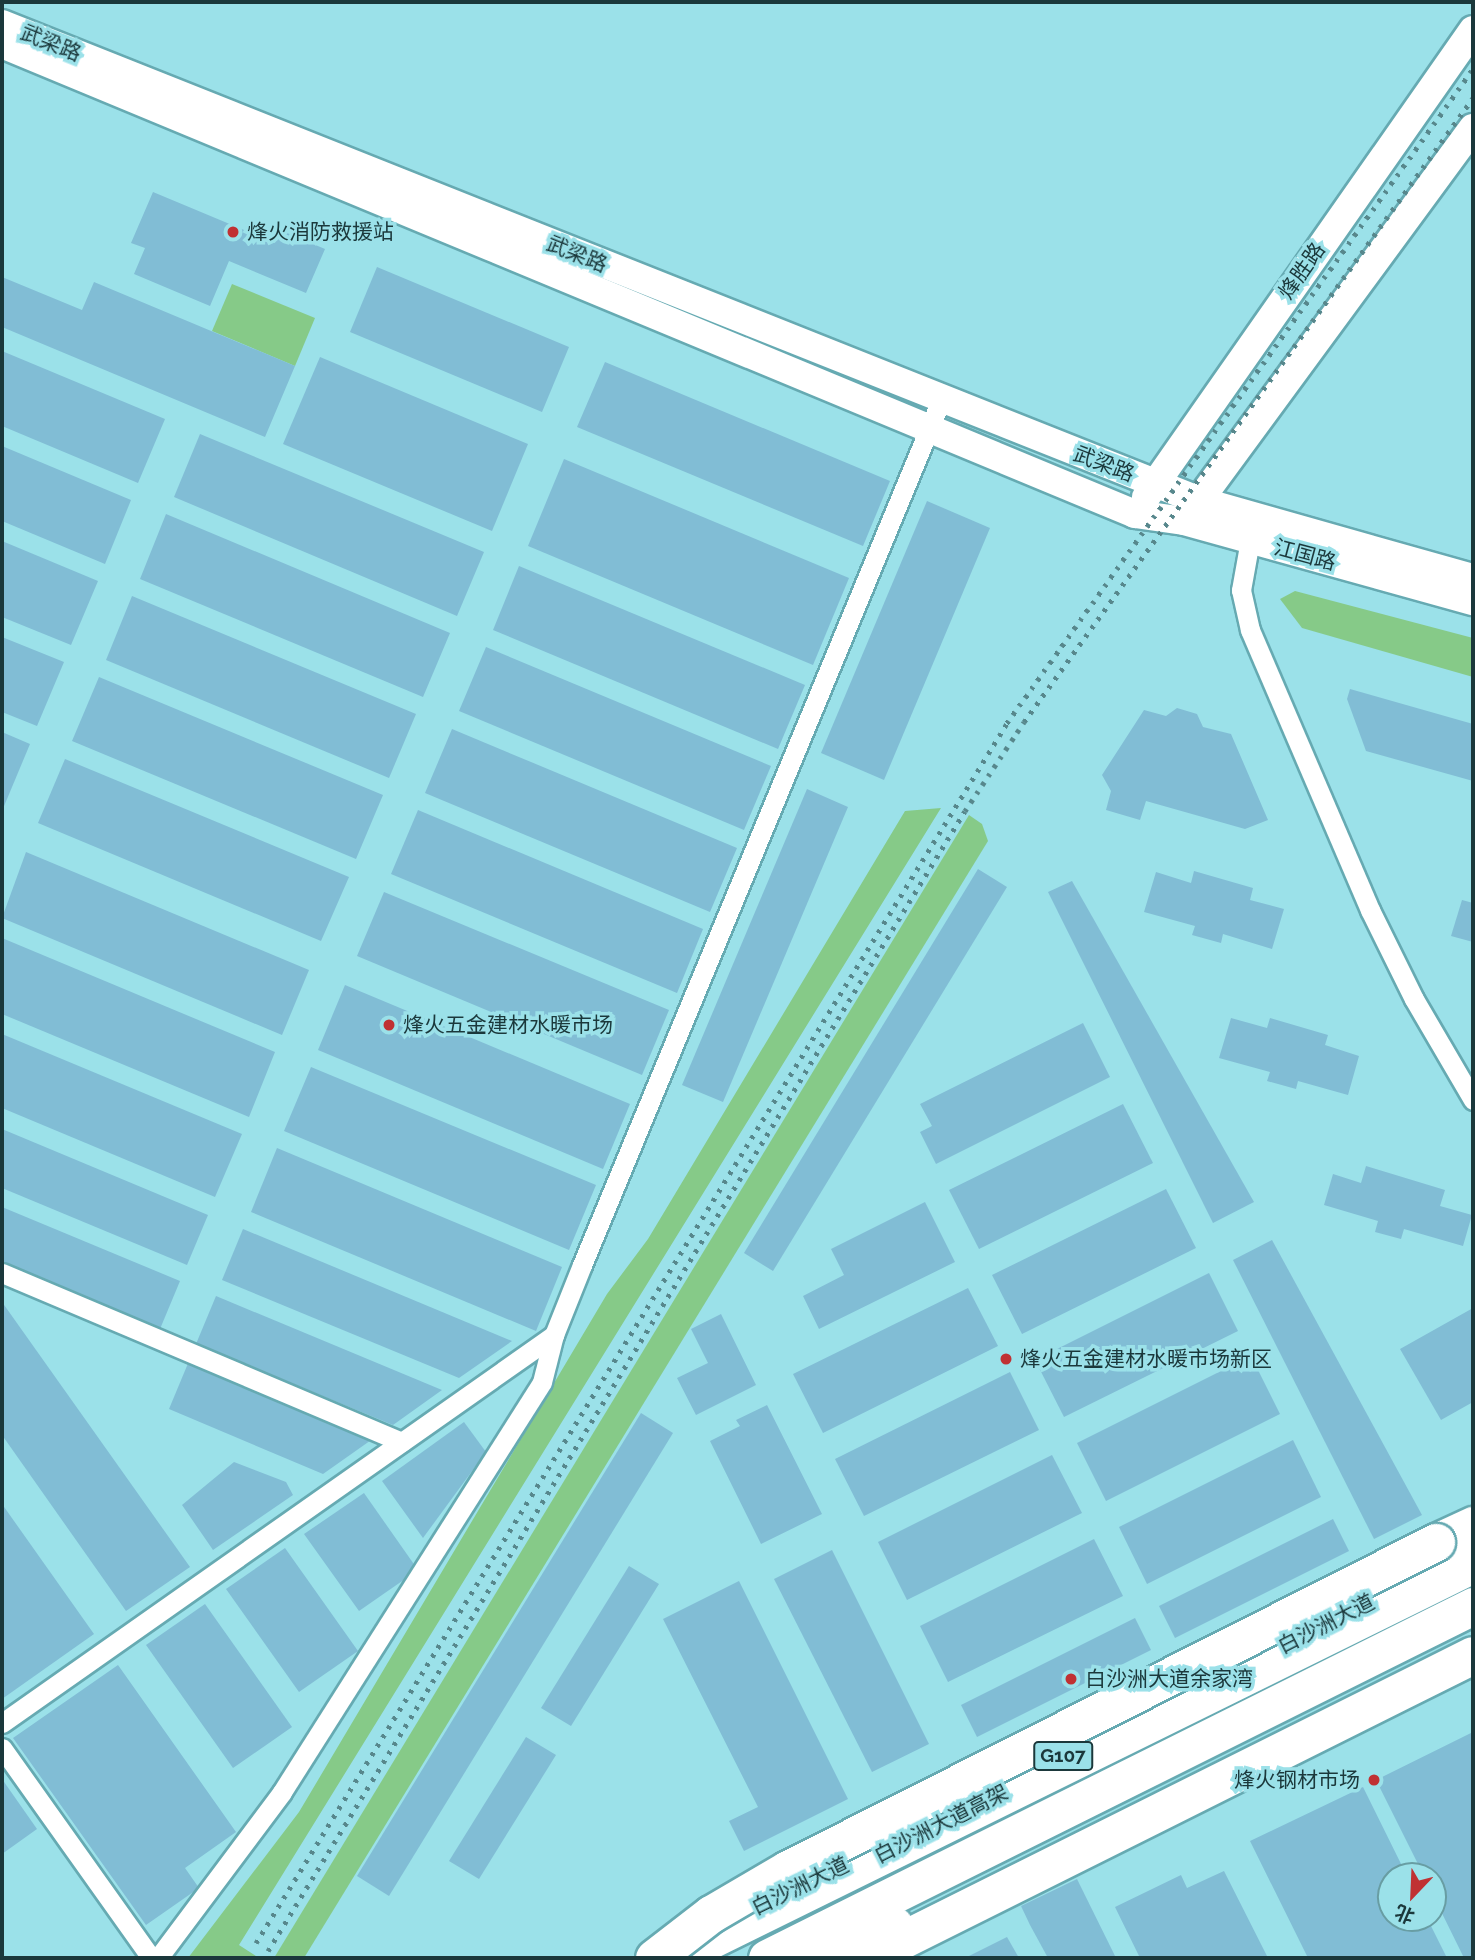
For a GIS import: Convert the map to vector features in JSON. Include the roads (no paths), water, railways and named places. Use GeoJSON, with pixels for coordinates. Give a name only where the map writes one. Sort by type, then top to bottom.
{"type":"FeatureCollection","features":[{"type":"Feature","properties":{"kind":"highway"},"geometry":{"type":"LineString","coordinates":[[653,1958],[711,1914],[788,1869],[1473,1525]]}},
{"type":"Feature","properties":{"kind":"highway","name":"白沙洲大道高架"},"geometry":{"type":"LineString","coordinates":[[674,1958],[1473,1564]]}},
{"type":"Feature","properties":{"kind":"highway","name":"白沙洲大道高架"},"geometry":{"type":"LineString","coordinates":[[767,1958],[1473,1606]]}},
{"type":"Feature","properties":{"kind":"highway"},"geometry":{"type":"LineString","coordinates":[[866,1958],[1472,1651]]}},
{"type":"Feature","properties":{"kind":"main road","name":"武梁路"},"geometry":{"type":"LineString","coordinates":[[2,23],[1154,483]]}},
{"type":"Feature","properties":{"kind":"main road","name":"烽胜路"},"geometry":{"type":"LineString","coordinates":[[1135,514],[1154,483],[1473,30]]}},
{"type":"Feature","properties":{"kind":"main road","name":"武梁路"},"geometry":{"type":"LineString","coordinates":[[2,44],[1135,514]]}},
{"type":"Feature","properties":{"kind":"main road"},"geometry":{"type":"LineString","coordinates":[[1192,511],[1473,128]]}},
{"type":"Feature","properties":{"kind":"main road","name":"江国路"},"geometry":{"type":"LineString","coordinates":[[1154,483],[1192,511],[1251,540],[1473,601]]}},
{"type":"Feature","properties":{"kind":"main road","name":"江国路"},"geometry":{"type":"LineString","coordinates":[[1135,514],[1192,511],[1473,578]]}},
{"type":"Feature","properties":{"kind":"main road","name":"白沙洲大道"},"geometry":{"type":"LineString","coordinates":[[653,1958],[1473,1552]]}},
{"type":"Feature","properties":{"kind":"main road"},"geometry":{"type":"LineString","coordinates":[[824,1958],[1374,1693],[1472,1651]]}},
{"type":"Feature","properties":{"kind":"street"},"geometry":{"type":"LineString","coordinates":[[158,1958],[316,1742],[542,1382],[554,1335],[941,400]]}},
{"type":"Feature","properties":{"kind":"street"},"geometry":{"type":"LineString","coordinates":[[1251,540],[1241,590],[1250,630],[1370,910],[1414,999],[1473,1100]]}},
{"type":"Feature","properties":{"kind":"street"},"geometry":{"type":"LineString","coordinates":[[2,1273],[402,1442]]}},
{"type":"Feature","properties":{"kind":"street"},"geometry":{"type":"LineString","coordinates":[[2,1723],[554,1335]]}},
{"type":"Feature","properties":{"kind":"street"},"geometry":{"type":"LineString","coordinates":[[2,1748],[151,1958]]}},
{"type":"Feature","properties":{"kind":"railway"},"geometry":{"type":"LineString","coordinates":[[256,1943],[1007,723],[1473,69]]}},
{"type":"Feature","properties":{"kind":"railway"},"geometry":{"type":"LineString","coordinates":[[268,1951],[965,811],[1024,722],[1473,98]]}},
{"type":"Feature","properties":{"kind":"place","name":"烽火消防救援站"},"geometry":{"type":"Point","coordinates":[233,232]}},
{"type":"Feature","properties":{"kind":"place","name":"烽火五金建材水暖市场"},"geometry":{"type":"Point","coordinates":[389,1025]}},
{"type":"Feature","properties":{"kind":"place","name":"烽火五金建材水暖市场新区"},"geometry":{"type":"Point","coordinates":[1006,1359]}},
{"type":"Feature","properties":{"kind":"place","name":"白沙洲大道余家湾"},"geometry":{"type":"Point","coordinates":[1071,1679]}},
{"type":"Feature","properties":{"kind":"place","name":"烽火钢材市场"},"geometry":{"type":"Point","coordinates":[1374,1780]}}]}
